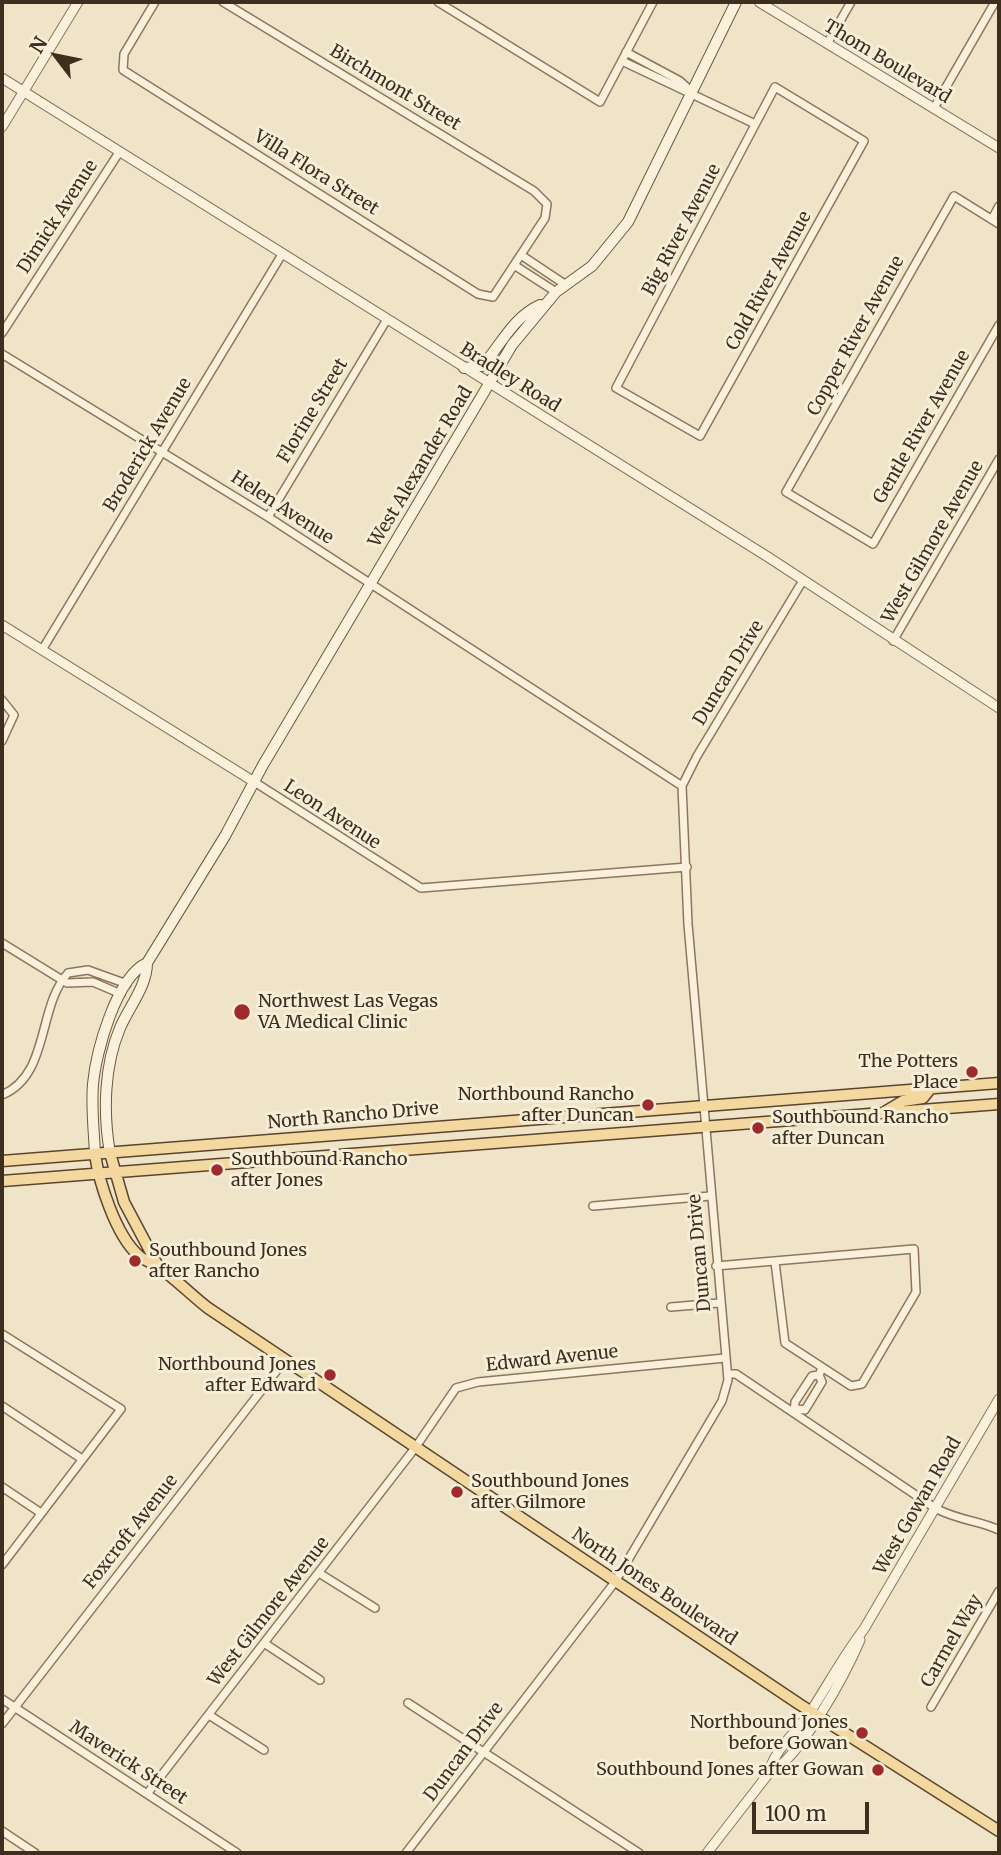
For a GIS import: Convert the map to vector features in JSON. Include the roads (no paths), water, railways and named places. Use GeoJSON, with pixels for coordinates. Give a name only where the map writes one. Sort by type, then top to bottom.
{"type":"FeatureCollection","features":[{"type":"Feature","properties":{"kind":"main road","name":"West Alexander Road"},"geometry":{"type":"LineString","coordinates":[[110,1153],[107,1129],[110,1064],[120,1027],[147,976],[147,963],[256,783],[263,765],[512,345],[556,292],[592,266],[628,222],[736,2]]}},
{"type":"Feature","properties":{"kind":"main road"},"geometry":{"type":"LineString","coordinates":[[464,369],[482,366],[508,330],[528,311],[547,302]]}},
{"type":"Feature","properties":{"kind":"main road","name":"West Alexander Road"},"geometry":{"type":"LineString","coordinates":[[95,1154],[94,1082],[101,1046],[121,994],[136,968],[147,963]]}},
{"type":"Feature","properties":{"kind":"main road","name":"North Rancho Drive"},"geometry":{"type":"LineString","coordinates":[[2,1161],[999,1083]]}},
{"type":"Feature","properties":{"kind":"main road"},"geometry":{"type":"LineString","coordinates":[[953,1107],[960,1086]]}},
{"type":"Feature","properties":{"kind":"main road"},"geometry":{"type":"LineString","coordinates":[[884,1113],[904,1101],[923,1098],[931,1088]]}},
{"type":"Feature","properties":{"kind":"main road"},"geometry":{"type":"LineString","coordinates":[[2,1181],[999,1104]]}},
{"type":"Feature","properties":{"kind":"main road","name":"North Jones Boulevard"},"geometry":{"type":"LineString","coordinates":[[110,1153],[113,1172],[124,1202],[158,1266]]}},
{"type":"Feature","properties":{"kind":"main road","name":"North Jones Boulevard"},"geometry":{"type":"LineString","coordinates":[[95,1154],[97,1173],[119,1228],[137,1255],[158,1266],[208,1308],[814,1715],[999,1831]]}},
{"type":"Feature","properties":{"kind":"street"},"geometry":{"type":"LineString","coordinates":[[2,127],[78,2]]}},
{"type":"Feature","properties":{"kind":"street","name":"Villa Flora Street"},"geometry":{"type":"LineString","coordinates":[[155,2],[124,54],[123,71],[478,294],[493,297],[514,265]]}},
{"type":"Feature","properties":{"kind":"street","name":"Birchmont Street"},"geometry":{"type":"LineString","coordinates":[[223,2],[534,191],[547,204],[545,218],[521,255]]}},
{"type":"Feature","properties":{"kind":"street"},"geometry":{"type":"LineString","coordinates":[[438,2],[600,102],[653,2]]}},
{"type":"Feature","properties":{"kind":"street","name":"Thom Boulevard"},"geometry":{"type":"LineString","coordinates":[[759,2],[999,148]]}},
{"type":"Feature","properties":{"kind":"street"},"geometry":{"type":"LineString","coordinates":[[827,44],[851,2]]}},
{"type":"Feature","properties":{"kind":"street"},"geometry":{"type":"LineString","coordinates":[[934,108],[995,2]]}},
{"type":"Feature","properties":{"kind":"street"},"geometry":{"type":"LineString","coordinates":[[626,52],[680,80],[692,92]]}},
{"type":"Feature","properties":{"kind":"street"},"geometry":{"type":"LineString","coordinates":[[622,61],[675,89],[692,92],[755,124]]}},
{"type":"Feature","properties":{"kind":"street","name":"Bradley Road"},"geometry":{"type":"LineString","coordinates":[[2,78],[281,256],[768,557],[802,582],[999,708]]}},
{"type":"Feature","properties":{"kind":"street","name":"Big River Avenue"},"geometry":{"type":"LineString","coordinates":[[700,436],[616,388],[775,87],[864,141]]}},
{"type":"Feature","properties":{"kind":"street","name":"Cold River Avenue"},"geometry":{"type":"LineString","coordinates":[[700,436],[864,141]]}},
{"type":"Feature","properties":{"kind":"street","name":"Dimick Avenue"},"geometry":{"type":"LineString","coordinates":[[2,333],[118,154]]}},
{"type":"Feature","properties":{"kind":"street","name":"Copper River Avenue"},"geometry":{"type":"LineString","coordinates":[[873,544],[786,492],[954,196],[995,221]]}},
{"type":"Feature","properties":{"kind":"street"},"geometry":{"type":"LineString","coordinates":[[995,221],[999,206]]}},
{"type":"Feature","properties":{"kind":"street"},"geometry":{"type":"LineString","coordinates":[[556,292],[514,265],[521,255],[566,285]]}},
{"type":"Feature","properties":{"kind":"street","name":"Broderick Avenue"},"geometry":{"type":"LineString","coordinates":[[42,650],[281,256]]}},
{"type":"Feature","properties":{"kind":"street","name":"Florine Street"},"geometry":{"type":"LineString","coordinates":[[268,517],[386,321]]}},
{"type":"Feature","properties":{"kind":"street","name":"Gentle River Avenue"},"geometry":{"type":"LineString","coordinates":[[873,544],[999,326]]}},
{"type":"Feature","properties":{"kind":"street","name":"Helen Avenue"},"geometry":{"type":"LineString","coordinates":[[2,354],[268,517],[682,786]]}},
{"type":"Feature","properties":{"kind":"street","name":"West Gilmore Avenue"},"geometry":{"type":"LineString","coordinates":[[893,640],[999,459]]}},
{"type":"Feature","properties":{"kind":"street","name":"Duncan Drive"},"geometry":{"type":"LineString","coordinates":[[406,1853],[615,1582],[722,1401],[728,1374],[719,1303],[705,1106],[688,924],[682,786],[697,756],[802,582]]}},
{"type":"Feature","properties":{"kind":"street","name":"Leon Avenue"},"geometry":{"type":"LineString","coordinates":[[2,625],[421,888],[687,867]]}},
{"type":"Feature","properties":{"kind":"street"},"geometry":{"type":"LineString","coordinates":[[2,700],[14,715],[2,741]]}},
{"type":"Feature","properties":{"kind":"street"},"geometry":{"type":"LineString","coordinates":[[2,943],[65,981],[93,982],[121,994]]}},
{"type":"Feature","properties":{"kind":"street"},"geometry":{"type":"LineString","coordinates":[[2,1095],[11,1091],[32,1067],[51,1003],[68,973],[88,970],[127,984]]}},
{"type":"Feature","properties":{"kind":"street"},"geometry":{"type":"LineString","coordinates":[[593,1206],[710,1196]]}},
{"type":"Feature","properties":{"kind":"street"},"geometry":{"type":"LineString","coordinates":[[716,1266],[914,1249],[916,1292],[862,1384],[851,1386],[821,1371],[785,1343],[775,1262]]}},
{"type":"Feature","properties":{"kind":"street"},"geometry":{"type":"LineString","coordinates":[[671,1307],[719,1303]]}},
{"type":"Feature","properties":{"kind":"street"},"geometry":{"type":"LineString","coordinates":[[2,1334],[121,1409],[2,1565]]}},
{"type":"Feature","properties":{"kind":"street","name":"Edward Avenue"},"geometry":{"type":"LineString","coordinates":[[415,1448],[456,1388],[478,1382],[725,1358]]}},
{"type":"Feature","properties":{"kind":"street","name":"Foxcroft Avenue"},"geometry":{"type":"LineString","coordinates":[[2,1724],[285,1360]]}},
{"type":"Feature","properties":{"kind":"street"},"geometry":{"type":"LineString","coordinates":[[795,1411],[804,1410],[822,1382],[821,1371]]}},
{"type":"Feature","properties":{"kind":"street"},"geometry":{"type":"LineString","coordinates":[[728,1374],[736,1374],[795,1411],[935,1508],[957,1520],[986,1524],[999,1530]]}},
{"type":"Feature","properties":{"kind":"street","name":"West Gowan Road"},"geometry":{"type":"LineString","coordinates":[[707,1853],[769,1773],[771,1762],[814,1715],[842,1658],[864,1629],[999,1399]]}},
{"type":"Feature","properties":{"kind":"street"},"geometry":{"type":"LineString","coordinates":[[2,1406],[82,1459]]}},
{"type":"Feature","properties":{"kind":"street","name":"West Gilmore Avenue"},"geometry":{"type":"LineString","coordinates":[[147,1794],[415,1448]]}},
{"type":"Feature","properties":{"kind":"street"},"geometry":{"type":"LineString","coordinates":[[2,1487],[41,1513]]}},
{"type":"Feature","properties":{"kind":"street"},"geometry":{"type":"LineString","coordinates":[[319,1573],[375,1608]]}},
{"type":"Feature","properties":{"kind":"street","name":"Carmel Way"},"geometry":{"type":"LineString","coordinates":[[931,1707],[999,1591]]}},
{"type":"Feature","properties":{"kind":"street"},"geometry":{"type":"LineString","coordinates":[[264,1643],[320,1680]]}},
{"type":"Feature","properties":{"kind":"street","name":"Maverick Street"},"geometry":{"type":"LineString","coordinates":[[2,1699],[237,1853]]}},
{"type":"Feature","properties":{"kind":"street"},"geometry":{"type":"LineString","coordinates":[[408,1703],[639,1853]]}},
{"type":"Feature","properties":{"kind":"street"},"geometry":{"type":"LineString","coordinates":[[209,1715],[264,1750]]}},
{"type":"Feature","properties":{"kind":"street"},"geometry":{"type":"LineString","coordinates":[[2,1831],[35,1853]]}},
{"type":"Feature","properties":{"kind":"place","name":"Northwest Las Vegas VA Medical Clinic"},"geometry":{"type":"Point","coordinates":[242,1012]}},
{"type":"Feature","properties":{"kind":"place","name":"The Potters Place"},"geometry":{"type":"Point","coordinates":[972,1072]}},
{"type":"Feature","properties":{"kind":"place","name":"Northbound Rancho after Duncan"},"geometry":{"type":"Point","coordinates":[648,1105]}},
{"type":"Feature","properties":{"kind":"place","name":"Southbound Rancho after Duncan"},"geometry":{"type":"Point","coordinates":[758,1128]}},
{"type":"Feature","properties":{"kind":"place","name":"Southbound Rancho after Jones"},"geometry":{"type":"Point","coordinates":[217,1170]}},
{"type":"Feature","properties":{"kind":"place","name":"Southbound Jones after Rancho"},"geometry":{"type":"Point","coordinates":[135,1261]}},
{"type":"Feature","properties":{"kind":"place","name":"Northbound Jones after Edward"},"geometry":{"type":"Point","coordinates":[330,1375]}},
{"type":"Feature","properties":{"kind":"place","name":"Southbound Jones after Gilmore"},"geometry":{"type":"Point","coordinates":[457,1492]}},
{"type":"Feature","properties":{"kind":"place","name":"Northbound Jones before Gowan"},"geometry":{"type":"Point","coordinates":[862,1733]}},
{"type":"Feature","properties":{"kind":"place","name":"Southbound Jones after Gowan"},"geometry":{"type":"Point","coordinates":[878,1770]}}]}
